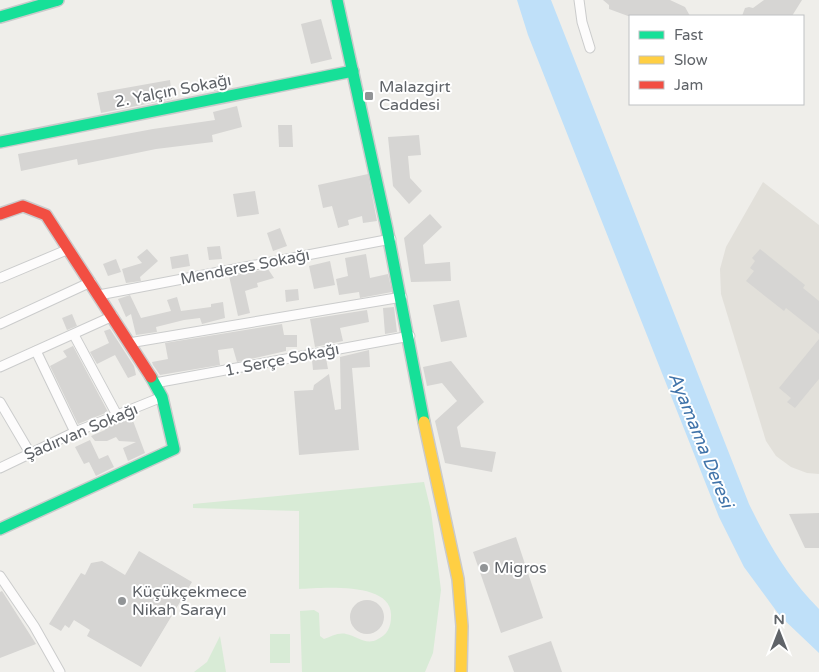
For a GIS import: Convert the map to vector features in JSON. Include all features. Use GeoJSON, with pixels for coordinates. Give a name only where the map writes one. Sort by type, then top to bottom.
{"type":"FeatureCollection","features":[{"type":"Feature","properties":{"kind":"street"},"geometry":{"type":"LineString","coordinates":[[0,17],[58,0]]}},
{"type":"Feature","properties":{"kind":"street"},"geometry":{"type":"LineString","coordinates":[[336,0],[402,297],[434,475],[459,592],[462,619],[461,672]]}},
{"type":"Feature","properties":{"kind":"street"},"geometry":{"type":"LineString","coordinates":[[579,0],[582,22],[590,48]]}},
{"type":"Feature","properties":{"kind":"street","name":"2. Yalçın Sokağı"},"geometry":{"type":"LineString","coordinates":[[0,142],[353,71]]}},
{"type":"Feature","properties":{"kind":"street"},"geometry":{"type":"LineString","coordinates":[[0,214],[22,204],[33,207],[46,215],[113,316],[162,397],[174,449],[0,529]]}},
{"type":"Feature","properties":{"kind":"street","name":"Menderes Sokağı"},"geometry":{"type":"LineString","coordinates":[[99,295],[390,240]]}},
{"type":"Feature","properties":{"kind":"street"},"geometry":{"type":"LineString","coordinates":[[0,278],[69,249]]}},
{"type":"Feature","properties":{"kind":"street"},"geometry":{"type":"LineString","coordinates":[[0,324],[91,282]]}},
{"type":"Feature","properties":{"kind":"street"},"geometry":{"type":"LineString","coordinates":[[128,343],[402,297]]}},
{"type":"Feature","properties":{"kind":"street"},"geometry":{"type":"LineString","coordinates":[[0,367],[113,316]]}},
{"type":"Feature","properties":{"kind":"street"},"geometry":{"type":"LineString","coordinates":[[74,335],[117,416]]}},
{"type":"Feature","properties":{"kind":"street","name":"1. Serçe Sokağı"},"geometry":{"type":"LineString","coordinates":[[154,384],[410,336]]}},
{"type":"Feature","properties":{"kind":"street"},"geometry":{"type":"LineString","coordinates":[[36,351],[75,432]]}},
{"type":"Feature","properties":{"kind":"street","name":"Şadırvan Sokağı"},"geometry":{"type":"LineString","coordinates":[[0,468],[75,432],[162,397]]}},
{"type":"Feature","properties":{"kind":"street"},"geometry":{"type":"LineString","coordinates":[[0,402],[30,453]]}},
{"type":"Feature","properties":{"kind":"street"},"geometry":{"type":"LineString","coordinates":[[0,576],[34,626],[60,672]]}},
{"type":"Feature","properties":{"kind":"shaded area"},"geometry":{"type":"Polygon","coordinates":[[[763,182],[819,225],[819,474],[807,473],[791,467],[776,456],[766,441],[721,294],[720,269],[726,247],[763,182]]]}},
{"type":"Feature","properties":{"kind":"green space"},"geometry":{"type":"Polygon","coordinates":[[[424,482],[431,511],[441,590],[433,653],[425,672],[302,672],[300,611],[314,610],[319,613],[320,636],[324,639],[343,634],[362,640],[374,641],[388,630],[391,617],[389,605],[381,597],[355,589],[299,589],[299,511],[193,508],[193,504],[424,482]]]}},
{"type":"Feature","properties":{"kind":"green space"},"geometry":{"type":"Polygon","coordinates":[[[270,634],[290,634],[290,663],[270,663],[270,634]]]}},
{"type":"Feature","properties":{"kind":"green space"},"geometry":{"type":"Polygon","coordinates":[[[220,636],[226,672],[194,672],[207,662],[220,636]]]}},
{"type":"Feature","properties":{"kind":"water","name":"Ayamama Deresi"},"geometry":{"type":"Polygon","coordinates":[[[517,0],[551,0],[749,504],[779,559],[819,609],[819,653],[780,616],[744,567],[719,517],[528,35],[517,0]]]}},
{"type":"Feature","properties":{"kind":"building"},"geometry":{"type":"Polygon","coordinates":[[[603,0],[670,0],[685,7],[689,15],[628,16],[609,9],[609,5],[603,0]]]}},
{"type":"Feature","properties":{"kind":"building"},"geometry":{"type":"Polygon","coordinates":[[[764,0],[802,0],[793,15],[742,15],[745,8],[753,8],[764,0]]]}},
{"type":"Feature","properties":{"kind":"building"},"geometry":{"type":"Polygon","coordinates":[[[321,19],[332,59],[311,64],[301,24],[321,19]]]}},
{"type":"Feature","properties":{"kind":"building"},"geometry":{"type":"Polygon","coordinates":[[[224,76],[226,88],[214,91],[212,78],[224,76]]]}},
{"type":"Feature","properties":{"kind":"building"},"geometry":{"type":"Polygon","coordinates":[[[170,80],[172,99],[101,113],[97,93],[170,80]]]}},
{"type":"Feature","properties":{"kind":"building"},"geometry":{"type":"Polygon","coordinates":[[[237,106],[242,127],[212,135],[213,142],[156,149],[78,165],[77,159],[21,171],[18,154],[153,129],[215,120],[213,112],[237,106]]]}},
{"type":"Feature","properties":{"kind":"building"},"geometry":{"type":"Polygon","coordinates":[[[278,125],[292,125],[293,147],[279,147],[278,125]]]}},
{"type":"Feature","properties":{"kind":"building"},"geometry":{"type":"Polygon","coordinates":[[[419,135],[421,155],[408,156],[410,178],[422,191],[409,204],[393,186],[388,137],[419,135]]]}},
{"type":"Feature","properties":{"kind":"building"},"geometry":{"type":"Polygon","coordinates":[[[368,174],[377,221],[363,223],[362,216],[348,220],[349,225],[338,228],[332,206],[323,208],[318,185],[368,174]]]}},
{"type":"Feature","properties":{"kind":"building"},"geometry":{"type":"Polygon","coordinates":[[[255,191],[259,214],[237,217],[233,194],[255,191]]]}},
{"type":"Feature","properties":{"kind":"building"},"geometry":{"type":"Polygon","coordinates":[[[430,214],[442,227],[423,245],[425,264],[450,262],[451,281],[411,282],[404,238],[430,214]]]}},
{"type":"Feature","properties":{"kind":"building"},"geometry":{"type":"Polygon","coordinates":[[[280,228],[287,246],[273,251],[267,233],[280,228]]]}},
{"type":"Feature","properties":{"kind":"building"},"geometry":{"type":"Polygon","coordinates":[[[220,246],[222,259],[209,260],[207,247],[220,246]]]}},
{"type":"Feature","properties":{"kind":"building"},"geometry":{"type":"Polygon","coordinates":[[[147,249],[158,261],[140,277],[141,281],[126,283],[122,269],[142,263],[137,257],[147,249]]]}},
{"type":"Feature","properties":{"kind":"building"},"geometry":{"type":"Polygon","coordinates":[[[760,249],[805,285],[803,288],[819,301],[819,334],[786,308],[784,311],[746,281],[754,271],[750,268],[755,261],[752,258],[760,249]]]}},
{"type":"Feature","properties":{"kind":"building"},"geometry":{"type":"Polygon","coordinates":[[[188,254],[190,266],[172,269],[170,257],[188,254]]]}},
{"type":"Feature","properties":{"kind":"building"},"geometry":{"type":"Polygon","coordinates":[[[366,254],[370,278],[388,274],[392,292],[360,298],[359,292],[339,295],[336,279],[348,276],[345,258],[366,254]]]}},
{"type":"Feature","properties":{"kind":"building"},"geometry":{"type":"Polygon","coordinates":[[[116,259],[121,272],[108,276],[103,264],[116,259]]]}},
{"type":"Feature","properties":{"kind":"building"},"geometry":{"type":"Polygon","coordinates":[[[330,261],[335,285],[314,289],[309,266],[330,261]]]}},
{"type":"Feature","properties":{"kind":"building"},"geometry":{"type":"Polygon","coordinates":[[[268,269],[274,278],[257,283],[258,287],[245,291],[250,313],[238,316],[229,276],[268,269]]]}},
{"type":"Feature","properties":{"kind":"building"},"geometry":{"type":"Polygon","coordinates":[[[298,289],[299,300],[286,302],[285,290],[298,289]]]}},
{"type":"Feature","properties":{"kind":"building"},"geometry":{"type":"Polygon","coordinates":[[[130,295],[141,318],[171,311],[167,300],[177,297],[181,311],[211,307],[211,304],[223,302],[225,318],[202,324],[200,318],[184,320],[156,327],[157,332],[136,335],[131,314],[126,317],[118,299],[130,295]]]}},
{"type":"Feature","properties":{"kind":"building"},"geometry":{"type":"Polygon","coordinates":[[[459,300],[467,337],[441,342],[433,305],[459,300]]]}},
{"type":"Feature","properties":{"kind":"building"},"geometry":{"type":"Polygon","coordinates":[[[394,307],[397,332],[385,334],[383,308],[394,307]]]}},
{"type":"Feature","properties":{"kind":"building"},"geometry":{"type":"Polygon","coordinates":[[[367,310],[369,322],[340,328],[343,341],[315,347],[310,319],[367,310]]]}},
{"type":"Feature","properties":{"kind":"building"},"geometry":{"type":"Polygon","coordinates":[[[72,314],[77,326],[67,330],[62,318],[72,314]]]}},
{"type":"Feature","properties":{"kind":"building"},"geometry":{"type":"Polygon","coordinates":[[[282,324],[284,335],[297,335],[297,347],[286,347],[286,351],[237,362],[233,348],[218,350],[220,365],[160,375],[152,362],[168,359],[165,343],[282,324]]]}},
{"type":"Feature","properties":{"kind":"building"},"geometry":{"type":"Polygon","coordinates":[[[110,329],[134,366],[136,375],[128,378],[115,355],[97,364],[90,352],[109,343],[104,331],[110,329]]]}},
{"type":"Feature","properties":{"kind":"building"},"geometry":{"type":"Polygon","coordinates":[[[819,339],[819,379],[795,408],[787,402],[791,398],[779,388],[819,339]]]}},
{"type":"Feature","properties":{"kind":"building"},"geometry":{"type":"Polygon","coordinates":[[[73,346],[108,412],[78,424],[50,366],[67,357],[63,351],[73,346]]]}},
{"type":"Feature","properties":{"kind":"building"},"geometry":{"type":"Polygon","coordinates":[[[369,350],[370,367],[352,368],[359,450],[299,455],[294,391],[313,390],[314,385],[329,374],[335,410],[341,409],[340,357],[369,350]]]}},
{"type":"Feature","properties":{"kind":"building"},"geometry":{"type":"Polygon","coordinates":[[[326,358],[328,369],[313,370],[312,360],[326,358]]]}},
{"type":"Feature","properties":{"kind":"building"},"geometry":{"type":"Polygon","coordinates":[[[451,361],[484,402],[457,427],[461,447],[496,452],[492,472],[445,463],[435,421],[457,401],[442,383],[427,386],[423,367],[451,361]]]}},
{"type":"Feature","properties":{"kind":"building"},"geometry":{"type":"Polygon","coordinates":[[[132,418],[145,453],[128,461],[123,448],[136,442],[119,441],[116,437],[107,441],[95,441],[91,436],[105,430],[103,427],[132,418]]]}},
{"type":"Feature","properties":{"kind":"building"},"geometry":{"type":"Polygon","coordinates":[[[90,440],[99,459],[108,455],[114,467],[96,476],[89,462],[84,464],[75,447],[90,440]]]}},
{"type":"Feature","properties":{"kind":"building"},"geometry":{"type":"Polygon","coordinates":[[[819,513],[819,548],[805,548],[789,514],[819,513]]]}},
{"type":"Feature","properties":{"kind":"building"},"geometry":{"type":"Polygon","coordinates":[[[516,537],[543,618],[501,633],[473,552],[516,537]]]}},
{"type":"Feature","properties":{"kind":"building","name":"Küçükçekmece Nikah Sarayı"},"geometry":{"type":"Polygon","coordinates":[[[139,551],[192,582],[141,667],[87,636],[90,630],[74,620],[69,628],[65,625],[61,631],[49,624],[81,573],[85,575],[91,563],[102,561],[125,575],[139,551]]]}},
{"type":"Feature","properties":{"kind":"building"},"geometry":{"type":"Polygon","coordinates":[[[2,591],[36,644],[0,658],[0,592],[2,591]]]}},
{"type":"Feature","properties":{"kind":"building"},"geometry":{"type":"Polygon","coordinates":[[[367,600],[374,601],[379,605],[383,610],[383,624],[379,629],[374,633],[367,634],[360,633],[355,629],[351,624],[350,617],[351,610],[355,605],[360,601],[367,600]]]}},
{"type":"Feature","properties":{"kind":"building"},"geometry":{"type":"Polygon","coordinates":[[[551,641],[562,672],[514,672],[508,656],[551,641]]]}},
{"type":"Feature","properties":{"kind":"traffic: fast"},"geometry":{"type":"LineString","coordinates":[[0,17],[58,0]]}},
{"type":"Feature","properties":{"kind":"traffic: fast"},"geometry":{"type":"LineString","coordinates":[[337,0],[387,229],[424,422]]}},
{"type":"Feature","properties":{"kind":"traffic: fast"},"geometry":{"type":"LineString","coordinates":[[0,142],[353,71]]}},
{"type":"Feature","properties":{"kind":"traffic: fast"},"geometry":{"type":"LineString","coordinates":[[0,529],[174,449],[162,397],[151,377]]}},
{"type":"Feature","properties":{"kind":"traffic: slow"},"geometry":{"type":"LineString","coordinates":[[424,422],[458,579],[462,626],[461,672]]}},
{"type":"Feature","properties":{"kind":"traffic: jam"},"geometry":{"type":"LineString","coordinates":[[0,214],[23,206],[46,215],[151,377]]}},
{"type":"Feature","properties":{"kind":"place","name":"Malazgirt Caddesi"},"geometry":{"type":"Point","coordinates":[369,96]}},
{"type":"Feature","properties":{"kind":"place","name":"Migros"},"geometry":{"type":"Point","coordinates":[484,568]}},
{"type":"Feature","properties":{"kind":"place","name":"Küçükçekmece Nikah Sarayı"},"geometry":{"type":"Point","coordinates":[122,601]}}]}
